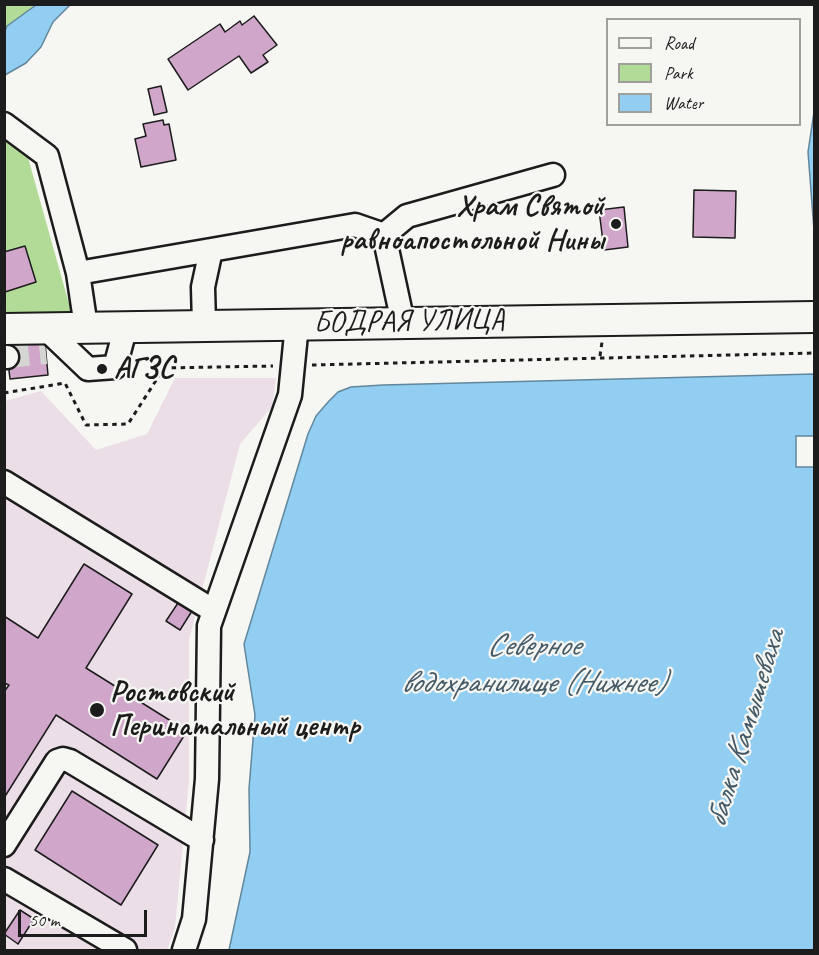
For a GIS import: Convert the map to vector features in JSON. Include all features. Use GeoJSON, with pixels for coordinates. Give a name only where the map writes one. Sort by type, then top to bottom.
{"type":"FeatureCollection","features":[{"type":"Feature","properties":{"kind":"main road","name":"БОДРАЯ УЛИЦА"},"geometry":{"type":"LineString","coordinates":[[6,348],[45,341],[86,327],[814,317]]}},
{"type":"Feature","properties":{"kind":"street"},"geometry":{"type":"LineString","coordinates":[[6,126],[47,156],[78,273],[86,327]]}},
{"type":"Feature","properties":{"kind":"street"},"geometry":{"type":"LineString","coordinates":[[384,235],[407,216],[553,175]]}},
{"type":"Feature","properties":{"kind":"street"},"geometry":{"type":"LineString","coordinates":[[78,273],[355,225],[384,235]]}},
{"type":"Feature","properties":{"kind":"street"},"geometry":{"type":"LineString","coordinates":[[384,235],[403,323]]}},
{"type":"Feature","properties":{"kind":"street"},"geometry":{"type":"LineString","coordinates":[[204,325],[203,287],[211,250]]}},
{"type":"Feature","properties":{"kind":"street"},"geometry":{"type":"LineString","coordinates":[[184,951],[194,919],[207,779],[209,626],[290,395],[297,324]]}},
{"type":"Feature","properties":{"kind":"street"},"geometry":{"type":"LineString","coordinates":[[45,341],[70,351],[88,369],[115,367],[126,327]]}},
{"type":"Feature","properties":{"kind":"street"},"geometry":{"type":"LineString","coordinates":[[4,482],[214,611]]}},
{"type":"Feature","properties":{"kind":"street"},"geometry":{"type":"LineString","coordinates":[[4,845],[57,761],[63,759],[202,840]]}},
{"type":"Feature","properties":{"kind":"street"},"geometry":{"type":"LineString","coordinates":[[4,879],[125,951]]}},
{"type":"Feature","properties":{"kind":"path"},"geometry":{"type":"LineString","coordinates":[[4,393],[65,383],[86,425],[128,424],[164,368],[814,353]]}},
{"type":"Feature","properties":{"kind":"shaded area","name":"Ростовский Перинатальный центр"},"geometry":{"type":"Polygon","coordinates":[[[175,378],[276,378],[272,407],[240,444],[189,640],[189,780],[175,928],[167,950],[5,950],[5,401],[41,391],[96,450],[147,434],[175,378]]]}},
{"type":"Feature","properties":{"kind":"green space"},"geometry":{"type":"Polygon","coordinates":[[[5,5],[45,5],[5,57],[5,5]]]}},
{"type":"Feature","properties":{"kind":"green space"},"geometry":{"type":"Polygon","coordinates":[[[4,133],[27,154],[71,311],[5,320],[4,133]]]}},
{"type":"Feature","properties":{"kind":"water"},"geometry":{"type":"Polygon","coordinates":[[[36,5],[70,5],[53,22],[41,47],[26,63],[5,75],[7,26],[36,5]]]}},
{"type":"Feature","properties":{"kind":"water"},"geometry":{"type":"Polygon","coordinates":[[[814,112],[814,230],[808,152],[814,112]]]}},
{"type":"Feature","properties":{"kind":"water","name":"Северное водохранилище (Нижнее)"},"geometry":{"type":"Polygon","coordinates":[[[814,374],[814,436],[796,436],[796,467],[814,467],[814,950],[229,950],[250,852],[249,789],[255,715],[244,644],[308,434],[316,416],[338,392],[351,387],[383,385],[814,374]]]}},
{"type":"Feature","properties":{"kind":"building"},"geometry":{"type":"Polygon","coordinates":[[[254,16],[277,45],[263,55],[268,62],[251,73],[239,56],[188,90],[168,59],[220,24],[225,32],[240,21],[242,25],[254,16]]]}},
{"type":"Feature","properties":{"kind":"building"},"geometry":{"type":"Polygon","coordinates":[[[161,86],[167,112],[154,115],[148,89],[161,86]]]}},
{"type":"Feature","properties":{"kind":"building"},"geometry":{"type":"Polygon","coordinates":[[[163,120],[164,125],[169,124],[176,160],[141,167],[135,139],[146,136],[143,124],[163,120]]]}},
{"type":"Feature","properties":{"kind":"building"},"geometry":{"type":"Polygon","coordinates":[[[694,190],[736,191],[735,238],[693,237],[694,190]]]}},
{"type":"Feature","properties":{"kind":"building"},"geometry":{"type":"Polygon","coordinates":[[[624,207],[628,247],[604,250],[599,210],[624,207]]]}},
{"type":"Feature","properties":{"kind":"building"},"geometry":{"type":"Polygon","coordinates":[[[25,246],[36,282],[5,292],[4,252],[25,246]]]}},
{"type":"Feature","properties":{"kind":"building"},"geometry":{"type":"Polygon","coordinates":[[[45,343],[48,375],[10,379],[6,346],[45,343]]]}},
{"type":"Feature","properties":{"kind":"building"},"geometry":{"type":"Polygon","coordinates":[[[84,564],[132,594],[86,668],[187,731],[157,779],[56,715],[4,798],[4,692],[9,685],[4,683],[4,616],[38,638],[84,564]]]}},
{"type":"Feature","properties":{"kind":"building"},"geometry":{"type":"Polygon","coordinates":[[[178,603],[192,611],[180,630],[166,621],[178,603]]]}},
{"type":"Feature","properties":{"kind":"building"},"geometry":{"type":"Polygon","coordinates":[[[72,791],[158,845],[121,905],[35,850],[72,791]]]}},
{"type":"Feature","properties":{"kind":"building"},"geometry":{"type":"Polygon","coordinates":[[[20,910],[34,919],[18,944],[4,934],[20,910]]]}},
{"type":"Feature","properties":{"kind":"tunnel"},"geometry":{"type":"LineString","coordinates":[[7,357],[46,353]]}},
{"type":"Feature","properties":{"kind":"place","name":"Храм Святой равноапостольной Нины"},"geometry":{"type":"Point","coordinates":[616,224]}},
{"type":"Feature","properties":{"kind":"place","name":"АГЗС"},"geometry":{"type":"Point","coordinates":[102,369]}},
{"type":"Feature","properties":{"kind":"place","name":"Ростовский Перинатальный центр"},"geometry":{"type":"Point","coordinates":[97,710]}},
{"type":"Feature","properties":{"kind":"water label","name":"балка Камышеваха"},"geometry":{"type":"Point","coordinates":[746,729]}}]}
